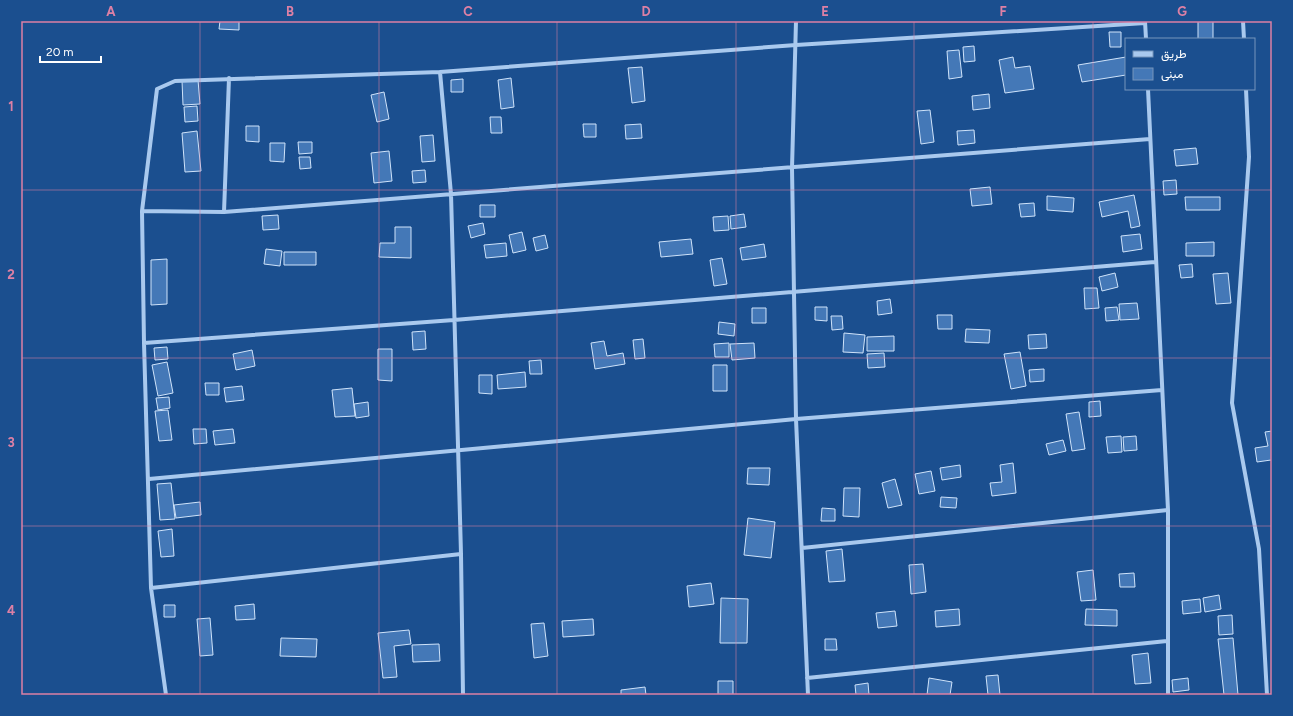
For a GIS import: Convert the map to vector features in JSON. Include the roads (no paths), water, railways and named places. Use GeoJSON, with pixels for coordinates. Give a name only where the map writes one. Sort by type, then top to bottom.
{"type":"FeatureCollection","features":[{"type":"Feature","properties":{"kind":"street"},"geometry":{"type":"LineString","coordinates":[[796,21],[792,168],[796,419],[808,695]]}},
{"type":"Feature","properties":{"kind":"street"},"geometry":{"type":"LineString","coordinates":[[1243,21],[1244,38]]}},
{"type":"Feature","properties":{"kind":"street"},"geometry":{"type":"LineString","coordinates":[[166,695],[151,588],[142,211],[157,89],[175,81],[440,72],[1145,22],[1146,38]]}},
{"type":"Feature","properties":{"kind":"street"},"geometry":{"type":"LineString","coordinates":[[440,72],[451,194],[461,554],[463,695]]}},
{"type":"Feature","properties":{"kind":"street"},"geometry":{"type":"LineString","coordinates":[[224,212],[229,78]]}},
{"type":"Feature","properties":{"kind":"street"},"geometry":{"type":"LineString","coordinates":[[1148,90],[1155,262],[1168,510],[1168,695]]}},
{"type":"Feature","properties":{"kind":"street"},"geometry":{"type":"LineString","coordinates":[[1246,90],[1249,156],[1232,403],[1259,549],[1267,695]]}},
{"type":"Feature","properties":{"kind":"street"},"geometry":{"type":"LineString","coordinates":[[142,211],[224,212],[1150,139]]}},
{"type":"Feature","properties":{"kind":"street"},"geometry":{"type":"LineString","coordinates":[[144,343],[794,293],[1155,262]]}},
{"type":"Feature","properties":{"kind":"street"},"geometry":{"type":"LineString","coordinates":[[149,479],[796,419],[1162,390]]}},
{"type":"Feature","properties":{"kind":"street"},"geometry":{"type":"LineString","coordinates":[[802,548],[1168,510]]}},
{"type":"Feature","properties":{"kind":"street"},"geometry":{"type":"LineString","coordinates":[[151,588],[461,554]]}},
{"type":"Feature","properties":{"kind":"street"},"geometry":{"type":"LineString","coordinates":[[808,678],[1167,641]]}}]}
